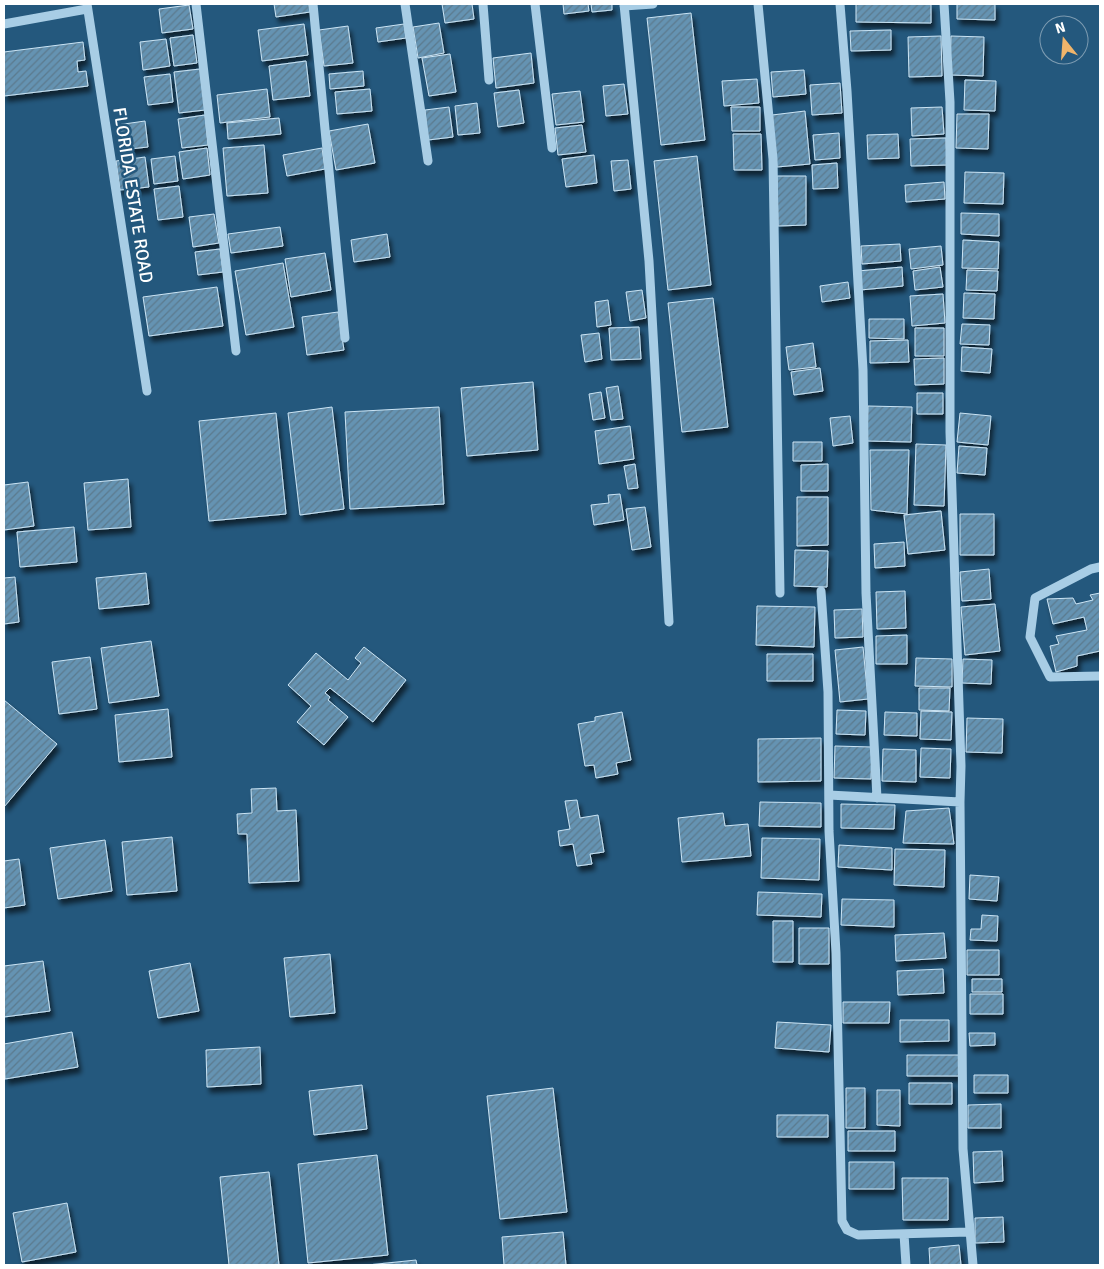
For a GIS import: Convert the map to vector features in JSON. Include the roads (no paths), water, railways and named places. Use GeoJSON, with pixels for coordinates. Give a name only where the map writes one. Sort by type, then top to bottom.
{"type":"FeatureCollection","features":[{"type":"Feature","properties":{"kind":"street"},"geometry":{"type":"LineString","coordinates":[[196,4],[236,351]]}},
{"type":"Feature","properties":{"kind":"street"},"geometry":{"type":"LineString","coordinates":[[313,4],[345,338]]}},
{"type":"Feature","properties":{"kind":"street"},"geometry":{"type":"LineString","coordinates":[[405,4],[428,161]]}},
{"type":"Feature","properties":{"kind":"street"},"geometry":{"type":"LineString","coordinates":[[483,4],[489,80]]}},
{"type":"Feature","properties":{"kind":"street"},"geometry":{"type":"LineString","coordinates":[[535,4],[552,148]]}},
{"type":"Feature","properties":{"kind":"street"},"geometry":{"type":"LineString","coordinates":[[653,4],[624,5],[649,261],[669,622]]}},
{"type":"Feature","properties":{"kind":"street"},"geometry":{"type":"LineString","coordinates":[[758,4],[773,159],[780,593]]}},
{"type":"Feature","properties":{"kind":"street"},"geometry":{"type":"LineString","coordinates":[[840,4],[847,91],[863,370],[866,593],[877,798]]}},
{"type":"Feature","properties":{"kind":"street"},"geometry":{"type":"LineString","coordinates":[[944,4],[950,102],[950,432],[961,766],[963,1149],[973,1265]]}},
{"type":"Feature","properties":{"kind":"street"},"geometry":{"type":"LineString","coordinates":[[4,24],[87,6]]}},
{"type":"Feature","properties":{"kind":"street","name":"FLORIDA ESTATE ROAD"},"geometry":{"type":"LineString","coordinates":[[87,6],[147,391]]}},
{"type":"Feature","properties":{"kind":"street"},"geometry":{"type":"LineString","coordinates":[[1100,567],[1091,569],[1035,598],[1030,637],[1050,678],[1100,676]]}},
{"type":"Feature","properties":{"kind":"street"},"geometry":{"type":"LineString","coordinates":[[822,591],[828,692],[829,795],[839,1049],[842,1222],[848,1230],[858,1236],[970,1232]]}},
{"type":"Feature","properties":{"kind":"street"},"geometry":{"type":"LineString","coordinates":[[829,795],[960,802]]}},
{"type":"Feature","properties":{"kind":"street"},"geometry":{"type":"LineString","coordinates":[[904,1234],[906,1265]]}}]}
